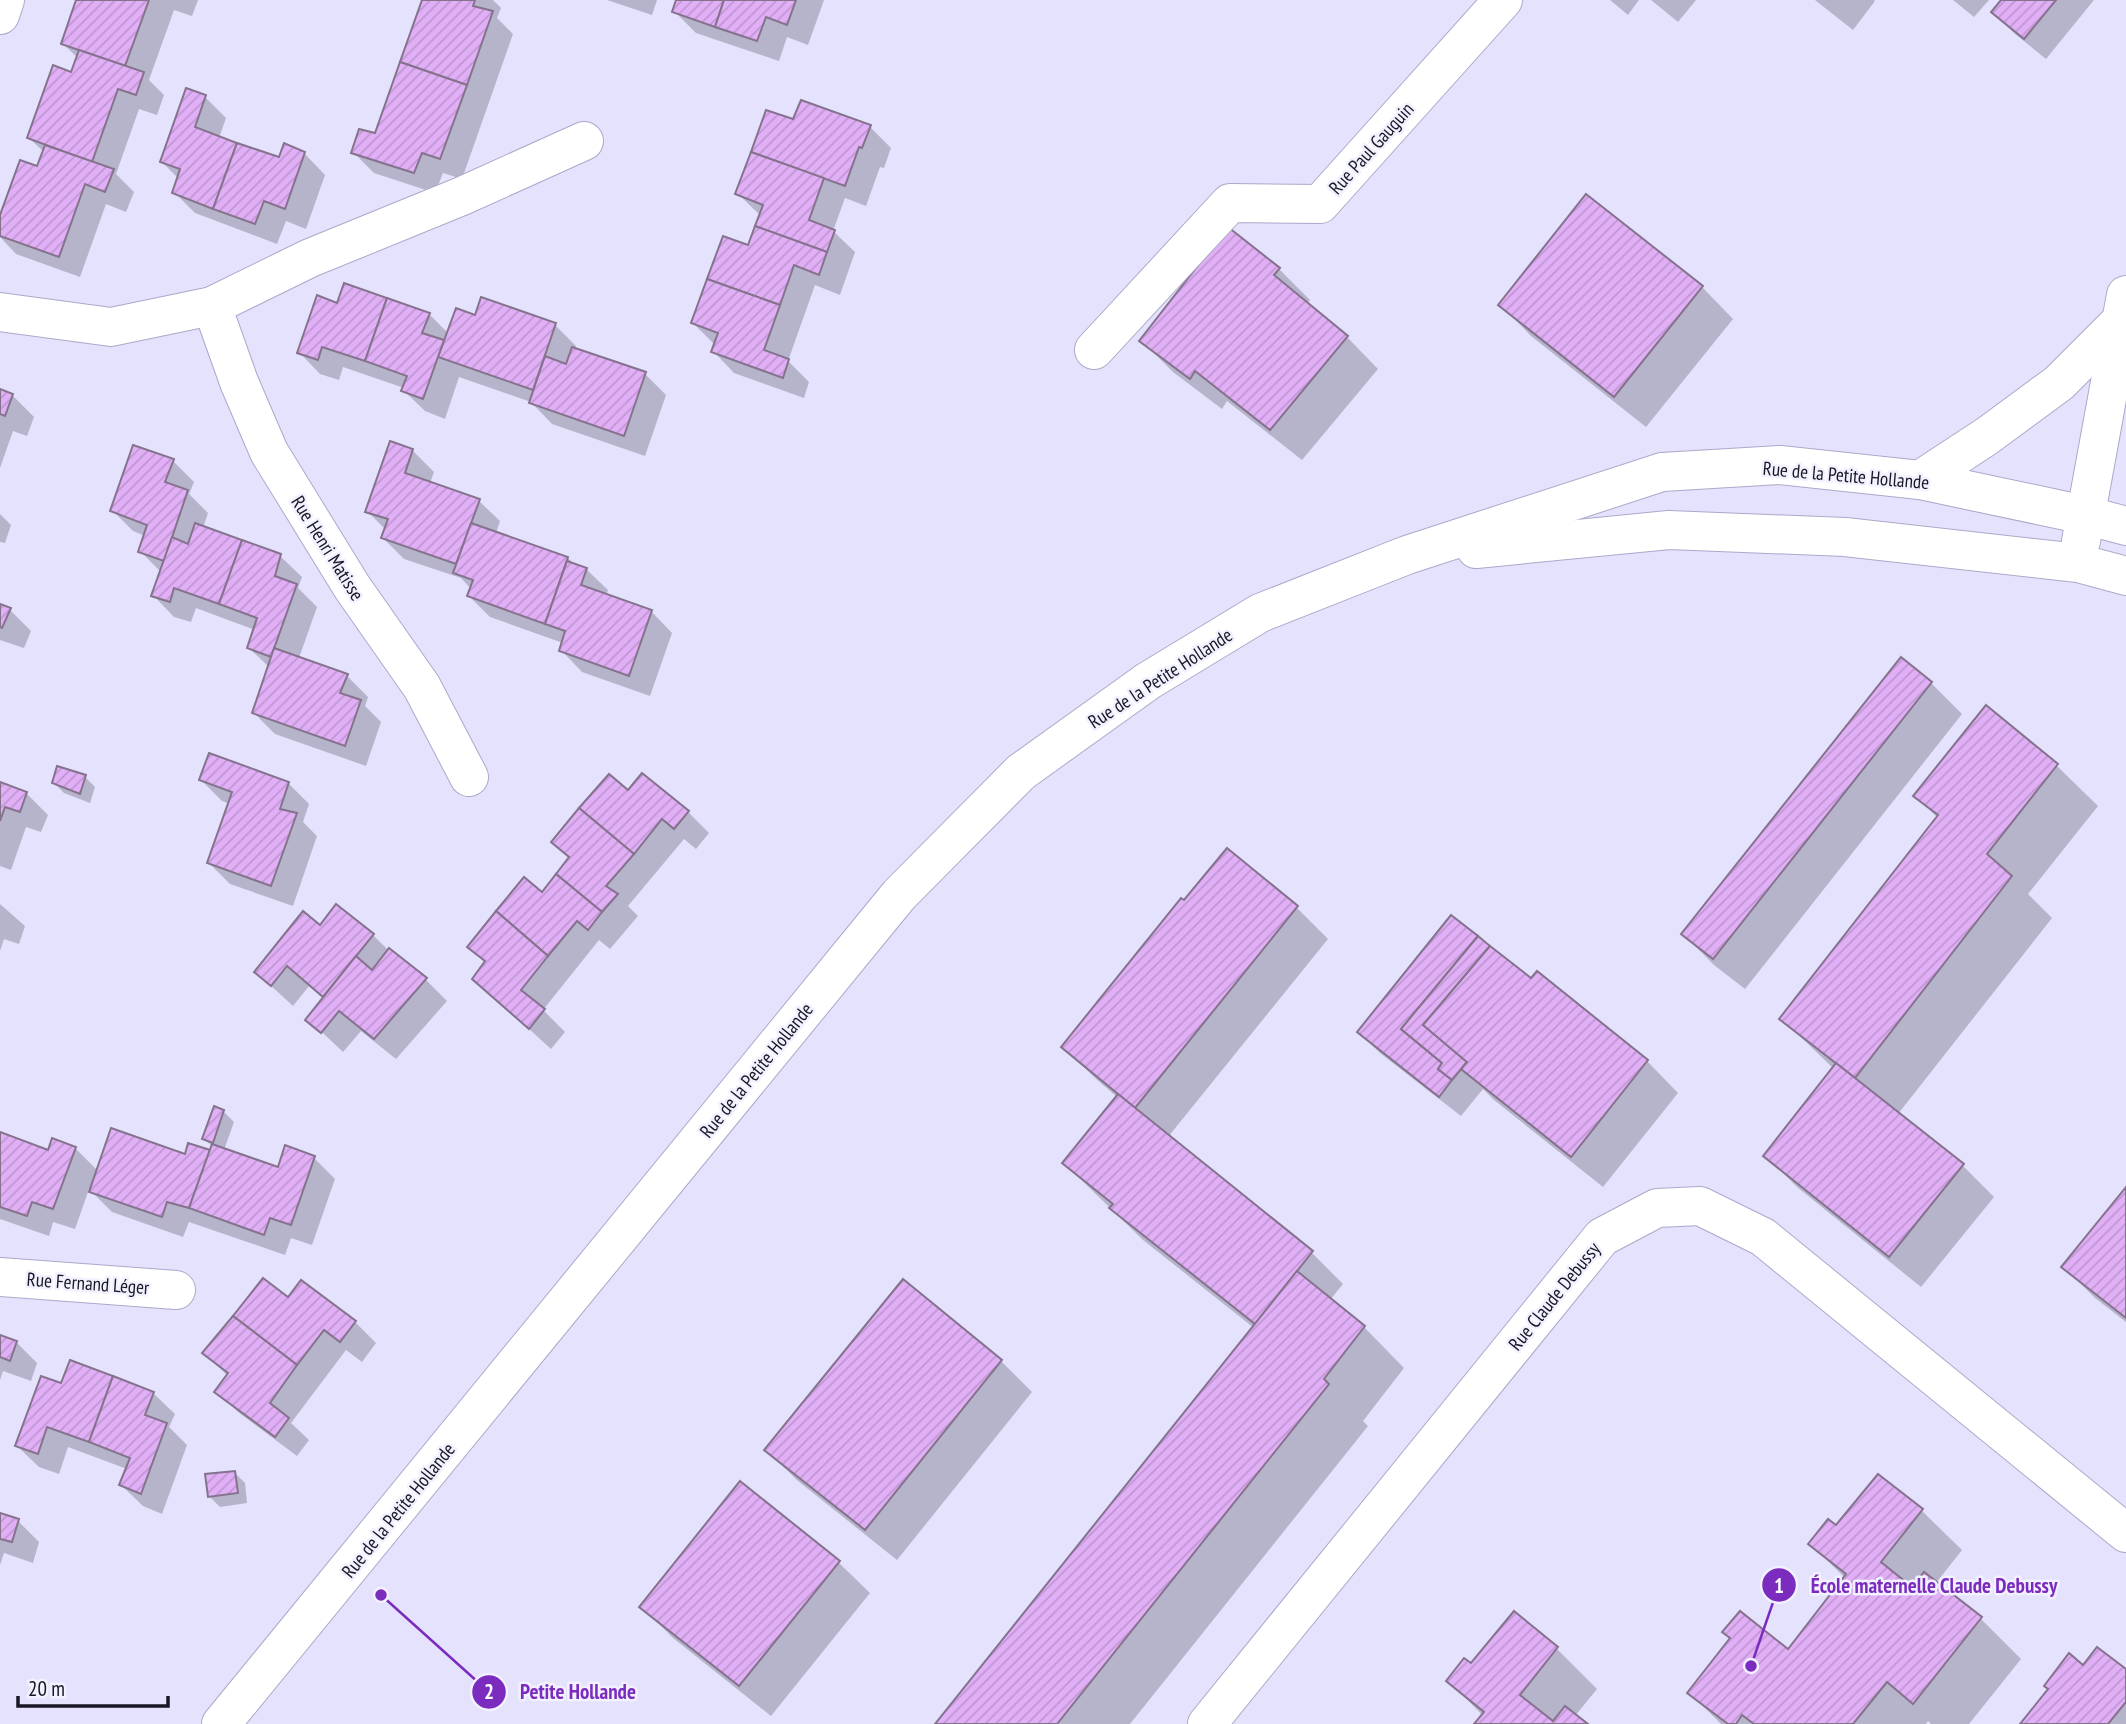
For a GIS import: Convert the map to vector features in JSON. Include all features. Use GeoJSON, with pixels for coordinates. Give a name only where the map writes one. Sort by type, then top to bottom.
{"type":"FeatureCollection","features":[{"type":"Feature","properties":{"kind":"street"},"geometry":{"type":"LineString","coordinates":[[0,15],[5,0]]}},
{"type":"Feature","properties":{"kind":"street","name":"Rue Paul Gauguin"},"geometry":{"type":"LineString","coordinates":[[1094,349],[1230,203],[1320,204],[1503,0]]}},
{"type":"Feature","properties":{"kind":"street"},"geometry":{"type":"LineString","coordinates":[[0,312],[111,327],[212,306],[310,258],[462,196],[584,141]]}},
{"type":"Feature","properties":{"kind":"street","name":"Rue Henri Matisse"},"geometry":{"type":"LineString","coordinates":[[212,306],[239,382],[269,452],[352,587],[422,687],[468,777]]}},
{"type":"Feature","properties":{"kind":"street"},"geometry":{"type":"LineString","coordinates":[[1920,480],[1987,436],[2059,383],[2124,318]]}},
{"type":"Feature","properties":{"kind":"street"},"geometry":{"type":"LineString","coordinates":[[2078,563],[2124,318]]}},
{"type":"Feature","properties":{"kind":"street","name":"Rue de la Petite Hollande"},"geometry":{"type":"LineString","coordinates":[[222,1724],[899,895],[1021,772],[1148,681],[1260,613],[1407,555],[1662,472],[1780,465],[1920,480],[2126,526]]}},
{"type":"Feature","properties":{"kind":"street","name":"Rue de la Petite Hollande"},"geometry":{"type":"LineString","coordinates":[[1407,555],[1669,530],[1846,537],[2078,563],[2126,576]]}},
{"type":"Feature","properties":{"kind":"street","name":"Rue Claude Debussy"},"geometry":{"type":"LineString","coordinates":[[1207,1724],[1602,1237],[1657,1208],[1700,1206],[1763,1237],[2126,1532]]}},
{"type":"Feature","properties":{"kind":"street","name":"Rue Fernand Léger"},"geometry":{"type":"LineString","coordinates":[[0,1276],[176,1290]]}},
{"type":"Feature","properties":{"kind":"building"},"geometry":{"type":"Polygon","coordinates":[[[76,0],[149,0],[125,66],[61,44],[76,0]]]}},
{"type":"Feature","properties":{"kind":"building"},"geometry":{"type":"Polygon","coordinates":[[[422,0],[475,0],[473,6],[493,11],[467,85],[400,62],[422,0]]]}},
{"type":"Feature","properties":{"kind":"building"},"geometry":{"type":"Polygon","coordinates":[[[676,0],[724,0],[715,27],[672,12],[676,0]]]}},
{"type":"Feature","properties":{"kind":"building"},"geometry":{"type":"Polygon","coordinates":[[[724,0],[796,0],[787,25],[766,17],[757,41],[715,27],[724,0]]]}},
{"type":"Feature","properties":{"kind":"building"},"geometry":{"type":"Polygon","coordinates":[[[2001,0],[2056,0],[2024,39],[1991,12],[2001,0]]]}},
{"type":"Feature","properties":{"kind":"building"},"geometry":{"type":"Polygon","coordinates":[[[79,50],[144,72],[136,95],[118,89],[92,162],[27,138],[53,65],[71,72],[79,50]]]}},
{"type":"Feature","properties":{"kind":"building"},"geometry":{"type":"Polygon","coordinates":[[[400,62],[467,85],[440,159],[422,153],[414,173],[351,153],[359,129],[375,133],[400,62]]]}},
{"type":"Feature","properties":{"kind":"building"},"geometry":{"type":"Polygon","coordinates":[[[186,88],[206,95],[195,127],[237,143],[213,209],[172,193],[180,169],[160,162],[186,88]]]}},
{"type":"Feature","properties":{"kind":"building"},"geometry":{"type":"Polygon","coordinates":[[[801,100],[871,125],[862,148],[859,147],[845,186],[751,152],[766,110],[793,119],[801,100]]]}},
{"type":"Feature","properties":{"kind":"building"},"geometry":{"type":"Polygon","coordinates":[[[237,143],[279,157],[284,143],[305,152],[285,209],[264,201],[255,224],[213,209],[237,143]]]}},
{"type":"Feature","properties":{"kind":"building"},"geometry":{"type":"Polygon","coordinates":[[[45,145],[114,169],[105,192],[85,184],[59,257],[0,236],[0,215],[20,160],[37,166],[45,145]]]}},
{"type":"Feature","properties":{"kind":"building"},"geometry":{"type":"Polygon","coordinates":[[[751,152],[824,178],[809,220],[835,230],[827,252],[755,226],[763,205],[735,194],[751,152]]]}},
{"type":"Feature","properties":{"kind":"building"},"geometry":{"type":"Polygon","coordinates":[[[1586,194],[1703,286],[1614,397],[1498,305],[1586,194]]]}},
{"type":"Feature","properties":{"kind":"building"},"geometry":{"type":"Polygon","coordinates":[[[755,226],[827,252],[819,275],[794,265],[780,305],[707,279],[723,236],[748,245],[755,226]]]}},
{"type":"Feature","properties":{"kind":"building"},"geometry":{"type":"Polygon","coordinates":[[[1228,227],[1280,268],[1274,275],[1348,336],[1270,430],[1195,371],[1190,379],[1139,341],[1228,227]]]}},
{"type":"Feature","properties":{"kind":"building"},"geometry":{"type":"Polygon","coordinates":[[[707,279],[780,305],[764,350],[789,359],[783,378],[711,352],[718,333],[691,323],[707,279]]]}},
{"type":"Feature","properties":{"kind":"building"},"geometry":{"type":"Polygon","coordinates":[[[344,283],[387,298],[365,361],[322,347],[318,360],[297,353],[317,295],[337,303],[344,283]]]}},
{"type":"Feature","properties":{"kind":"building"},"geometry":{"type":"Polygon","coordinates":[[[481,297],[556,323],[533,390],[438,357],[456,308],[475,315],[481,297]]]}},
{"type":"Feature","properties":{"kind":"building"},"geometry":{"type":"Polygon","coordinates":[[[387,298],[430,313],[422,333],[444,340],[423,399],[401,391],[407,376],[365,361],[387,298]]]}},
{"type":"Feature","properties":{"kind":"building"},"geometry":{"type":"Polygon","coordinates":[[[572,347],[646,372],[624,436],[529,403],[545,356],[566,364],[572,347]]]}},
{"type":"Feature","properties":{"kind":"building"},"geometry":{"type":"Polygon","coordinates":[[[0,389],[13,394],[5,416],[0,414],[0,389]]]}},
{"type":"Feature","properties":{"kind":"building"},"geometry":{"type":"Polygon","coordinates":[[[390,441],[413,449],[405,473],[480,499],[456,564],[381,538],[388,519],[365,512],[390,441]]]}},
{"type":"Feature","properties":{"kind":"building"},"geometry":{"type":"Polygon","coordinates":[[[133,445],[174,459],[165,482],[188,490],[164,561],[138,552],[147,525],[110,511],[133,445]]]}},
{"type":"Feature","properties":{"kind":"building"},"geometry":{"type":"Polygon","coordinates":[[[195,523],[242,540],[219,604],[174,588],[170,602],[151,596],[172,537],[188,544],[195,523]]]}},
{"type":"Feature","properties":{"kind":"building"},"geometry":{"type":"Polygon","coordinates":[[[471,523],[568,557],[545,624],[467,596],[473,580],[453,573],[471,523]]]}},
{"type":"Feature","properties":{"kind":"building"},"geometry":{"type":"Polygon","coordinates":[[[242,540],[281,554],[275,576],[297,584],[271,657],[247,648],[257,618],[219,604],[242,540]]]}},
{"type":"Feature","properties":{"kind":"building"},"geometry":{"type":"Polygon","coordinates":[[[567,561],[587,568],[581,585],[652,610],[629,676],[559,651],[565,631],[545,624],[567,561]]]}},
{"type":"Feature","properties":{"kind":"building"},"geometry":{"type":"Polygon","coordinates":[[[0,604],[11,608],[2,628],[0,627],[0,604]]]}},
{"type":"Feature","properties":{"kind":"building"},"geometry":{"type":"Polygon","coordinates":[[[274,648],[348,674],[340,693],[361,700],[345,746],[252,713],[274,648]]]}},
{"type":"Feature","properties":{"kind":"building"},"geometry":{"type":"Polygon","coordinates":[[[1901,657],[1932,682],[1713,959],[1681,934],[1901,657]]]}},
{"type":"Feature","properties":{"kind":"building"},"geometry":{"type":"Polygon","coordinates":[[[1986,705],[2058,764],[1987,854],[2012,876],[1855,1078],[1779,1019],[1938,815],[1913,796],[1986,705]]]}},
{"type":"Feature","properties":{"kind":"building"},"geometry":{"type":"Polygon","coordinates":[[[209,753],[289,782],[280,809],[297,813],[271,886],[207,863],[232,792],[199,780],[209,753]]]}},
{"type":"Feature","properties":{"kind":"building"},"geometry":{"type":"Polygon","coordinates":[[[57,766],[86,775],[80,794],[52,783],[57,766]]]}},
{"type":"Feature","properties":{"kind":"building"},"geometry":{"type":"Polygon","coordinates":[[[642,773],[689,811],[674,829],[662,819],[634,854],[579,808],[609,774],[628,790],[642,773]]]}},
{"type":"Feature","properties":{"kind":"building"},"geometry":{"type":"Polygon","coordinates":[[[0,782],[27,792],[20,812],[5,807],[0,821],[0,782]]]}},
{"type":"Feature","properties":{"kind":"building"},"geometry":{"type":"Polygon","coordinates":[[[579,808],[634,854],[606,886],[618,894],[602,912],[556,874],[569,857],[551,842],[579,808]]]}},
{"type":"Feature","properties":{"kind":"building"},"geometry":{"type":"Polygon","coordinates":[[[1227,848],[1298,906],[1135,1108],[1061,1047],[1181,898],[1184,900],[1227,848]]]}},
{"type":"Feature","properties":{"kind":"building"},"geometry":{"type":"Polygon","coordinates":[[[556,874],[602,912],[588,930],[577,921],[548,956],[496,911],[524,877],[542,892],[556,874]]]}},
{"type":"Feature","properties":{"kind":"building"},"geometry":{"type":"Polygon","coordinates":[[[336,904],[374,934],[323,997],[287,966],[271,986],[254,972],[303,911],[320,925],[336,904]]]}},
{"type":"Feature","properties":{"kind":"building"},"geometry":{"type":"Polygon","coordinates":[[[496,911],[548,956],[521,990],[545,1009],[529,1029],[472,979],[485,961],[467,947],[496,911]]]}},
{"type":"Feature","properties":{"kind":"building"},"geometry":{"type":"Polygon","coordinates":[[[1451,915],[1478,936],[1401,1029],[1442,1063],[1438,1069],[1452,1080],[1439,1097],[1357,1032],[1451,915]]]}},
{"type":"Feature","properties":{"kind":"building"},"geometry":{"type":"Polygon","coordinates":[[[1478,936],[1490,946],[1423,1025],[1467,1062],[1452,1080],[1438,1069],[1442,1063],[1401,1029],[1478,936]]]}},
{"type":"Feature","properties":{"kind":"building"},"geometry":{"type":"Polygon","coordinates":[[[1490,946],[1531,978],[1537,971],[1648,1060],[1571,1157],[1461,1069],[1467,1062],[1423,1025],[1490,946]]]}},
{"type":"Feature","properties":{"kind":"building"},"geometry":{"type":"Polygon","coordinates":[[[389,948],[427,978],[374,1039],[339,1011],[321,1033],[305,1020],[356,956],[372,970],[389,948]]]}},
{"type":"Feature","properties":{"kind":"building"},"geometry":{"type":"Polygon","coordinates":[[[1836,1063],[1964,1164],[1889,1257],[1763,1156],[1836,1063]]]}},
{"type":"Feature","properties":{"kind":"building"},"geometry":{"type":"Polygon","coordinates":[[[1118,1094],[1313,1251],[1255,1324],[1109,1208],[1113,1204],[1062,1163],[1118,1094]]]}},
{"type":"Feature","properties":{"kind":"building"},"geometry":{"type":"Polygon","coordinates":[[[214,1106],[224,1110],[213,1143],[202,1139],[214,1106]]]}},
{"type":"Feature","properties":{"kind":"building"},"geometry":{"type":"Polygon","coordinates":[[[111,1128],[185,1154],[188,1143],[210,1150],[189,1208],[167,1202],[162,1217],[89,1192],[111,1128]]]}},
{"type":"Feature","properties":{"kind":"building"},"geometry":{"type":"Polygon","coordinates":[[[0,1132],[48,1150],[52,1138],[76,1147],[53,1209],[32,1202],[27,1216],[0,1207],[0,1132]]]}},
{"type":"Feature","properties":{"kind":"building"},"geometry":{"type":"Polygon","coordinates":[[[212,1144],[278,1167],[285,1145],[315,1156],[291,1225],[270,1218],[264,1235],[189,1208],[212,1144]]]}},
{"type":"Feature","properties":{"kind":"building"},"geometry":{"type":"Polygon","coordinates":[[[2126,1187],[2126,1318],[2061,1267],[2126,1187]]]}},
{"type":"Feature","properties":{"kind":"building"},"geometry":{"type":"Polygon","coordinates":[[[1297,1271],[1365,1326],[1324,1379],[1329,1384],[1057,1724],[935,1724],[1297,1271]]]}},
{"type":"Feature","properties":{"kind":"building"},"geometry":{"type":"Polygon","coordinates":[[[263,1278],[288,1297],[301,1280],[356,1321],[340,1342],[324,1330],[297,1365],[233,1316],[263,1278]]]}},
{"type":"Feature","properties":{"kind":"building"},"geometry":{"type":"Polygon","coordinates":[[[903,1279],[1002,1360],[865,1530],[764,1450],[903,1279]]]}},
{"type":"Feature","properties":{"kind":"building"},"geometry":{"type":"Polygon","coordinates":[[[233,1316],[297,1365],[270,1403],[289,1418],[275,1437],[214,1392],[228,1373],[202,1353],[233,1316]]]}},
{"type":"Feature","properties":{"kind":"building"},"geometry":{"type":"Polygon","coordinates":[[[0,1335],[17,1341],[10,1361],[0,1357],[0,1335]]]}},
{"type":"Feature","properties":{"kind":"building"},"geometry":{"type":"Polygon","coordinates":[[[70,1360],[113,1376],[89,1442],[47,1427],[38,1454],[15,1446],[41,1376],[61,1383],[70,1360]]]}},
{"type":"Feature","properties":{"kind":"building"},"geometry":{"type":"Polygon","coordinates":[[[113,1376],[154,1392],[145,1415],[167,1423],[141,1494],[119,1485],[130,1458],[89,1442],[113,1376]]]}},
{"type":"Feature","properties":{"kind":"building"},"geometry":{"type":"Polygon","coordinates":[[[235,1471],[238,1493],[208,1497],[205,1474],[235,1471]]]}},
{"type":"Feature","properties":{"kind":"building"},"geometry":{"type":"Polygon","coordinates":[[[1878,1474],[1923,1509],[1881,1562],[1912,1587],[1924,1572],[1982,1617],[1913,1704],[1887,1682],[1853,1724],[1754,1724],[1742,1715],[1736,1724],[1728,1724],[1687,1693],[1730,1638],[1722,1632],[1740,1611],[1788,1649],[1846,1574],[1808,1544],[1828,1519],[1836,1525],[1878,1474]]]}},
{"type":"Feature","properties":{"kind":"building"},"geometry":{"type":"Polygon","coordinates":[[[740,1481],[840,1561],[739,1686],[639,1607],[740,1481]]]}},
{"type":"Feature","properties":{"kind":"building"},"geometry":{"type":"Polygon","coordinates":[[[0,1513],[19,1519],[12,1542],[0,1539],[0,1513]]]}},
{"type":"Feature","properties":{"kind":"building"},"geometry":{"type":"Polygon","coordinates":[[[1514,1611],[1558,1647],[1520,1695],[1553,1721],[1565,1706],[1588,1724],[1474,1724],[1484,1712],[1446,1681],[1464,1658],[1471,1663],[1514,1611]]]}},
{"type":"Feature","properties":{"kind":"building"},"geometry":{"type":"Polygon","coordinates":[[[2097,1647],[2126,1669],[2126,1702],[2108,1724],[2020,1724],[2048,1689],[2044,1686],[2069,1653],[2083,1665],[2097,1647]]]}},
{"type":"Feature","properties":{"kind":"place","name":"Petite Hollande"},"geometry":{"type":"Point","coordinates":[381,1595]}},
{"type":"Feature","properties":{"kind":"place","name":"École maternelle Claude Debussy"},"geometry":{"type":"Point","coordinates":[1751,1666]}}]}
